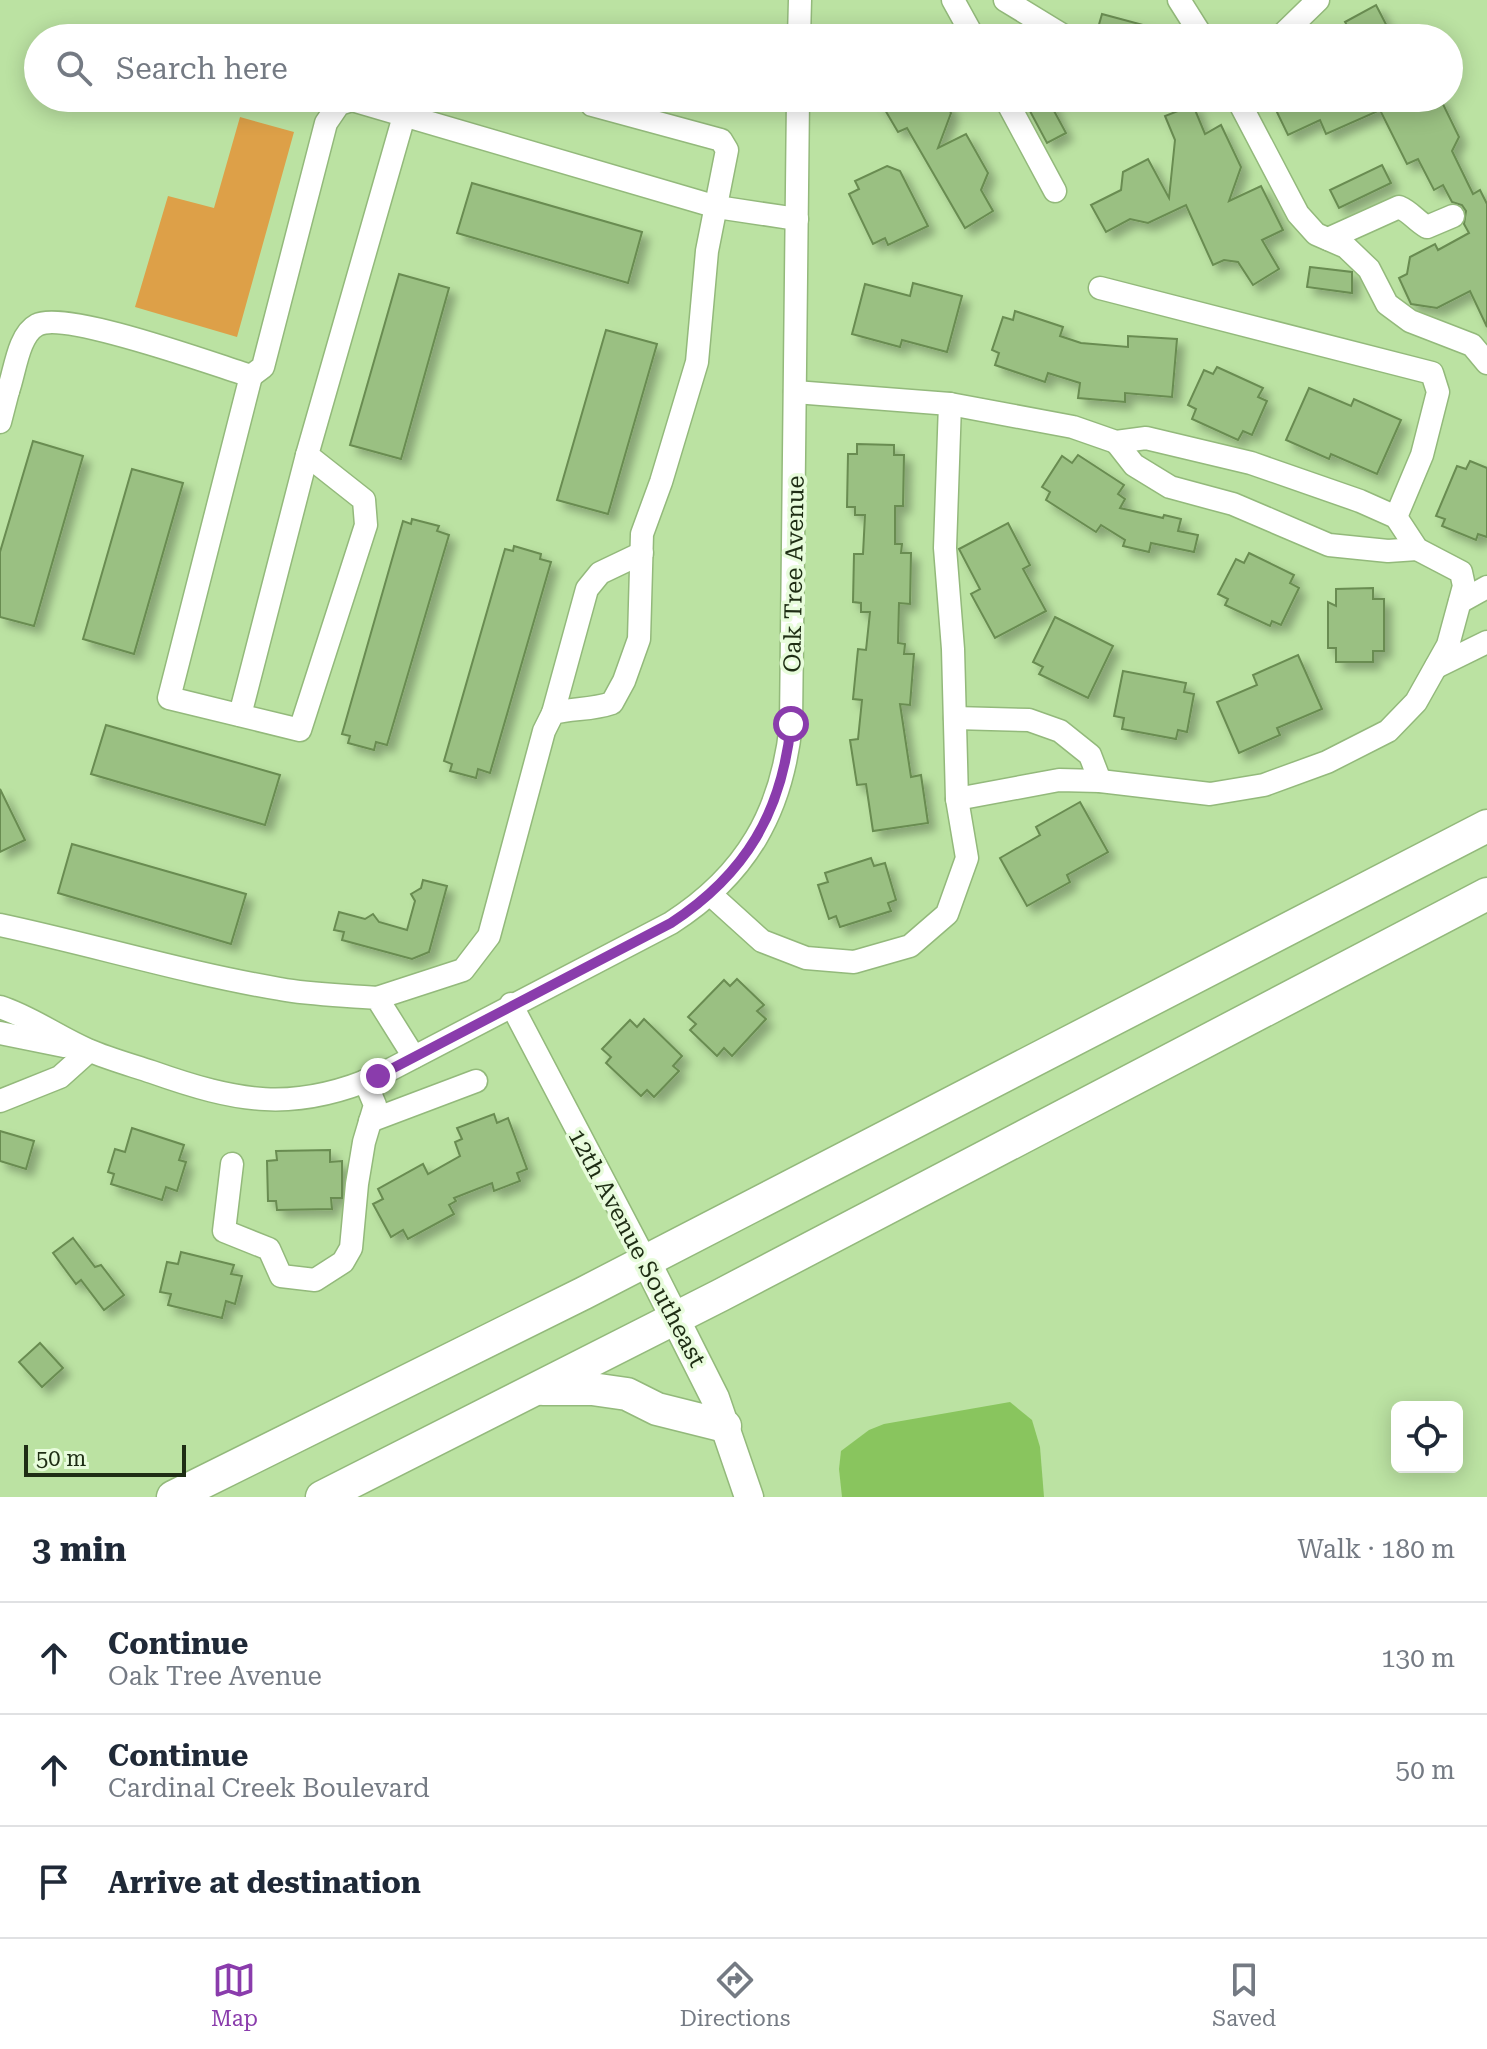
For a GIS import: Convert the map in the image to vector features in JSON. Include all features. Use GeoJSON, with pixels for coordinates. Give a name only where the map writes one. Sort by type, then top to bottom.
{"type":"FeatureCollection","features":[{"type":"Feature","properties":{"kind":"highway"},"geometry":{"type":"LineString","coordinates":[[173,1497],[646,1261],[1487,826]]}},
{"type":"Feature","properties":{"kind":"highway"},"geometry":{"type":"LineString","coordinates":[[322,1497],[675,1318],[1487,894]]}},
{"type":"Feature","properties":{"kind":"highway"},"geometry":{"type":"LineString","coordinates":[[534,1389],[592,1389],[627,1394],[657,1409],[725,1426]]}},
{"type":"Feature","properties":{"kind":"main road","name":"12th Avenue Southeast"},"geometry":{"type":"LineString","coordinates":[[646,1261],[715,1398],[749,1497]]}},
{"type":"Feature","properties":{"kind":"street"},"geometry":{"type":"LineString","coordinates":[[799,24],[800,0]]}},
{"type":"Feature","properties":{"kind":"street"},"geometry":{"type":"LineString","coordinates":[[953,0],[966,24]]}},
{"type":"Feature","properties":{"kind":"street"},"geometry":{"type":"LineString","coordinates":[[1005,0],[1044,24]]}},
{"type":"Feature","properties":{"kind":"street"},"geometry":{"type":"LineString","coordinates":[[1179,0],[1194,24]]}},
{"type":"Feature","properties":{"kind":"street"},"geometry":{"type":"LineString","coordinates":[[1293,24],[1318,0]]}},
{"type":"Feature","properties":{"kind":"street"},"geometry":{"type":"LineString","coordinates":[[307,455],[364,500],[366,525],[300,730],[169,698],[251,376],[263,367],[326,123],[334,112]]}},
{"type":"Feature","properties":{"kind":"street"},"geometry":{"type":"LineString","coordinates":[[391,112],[717,207],[797,219]]}},
{"type":"Feature","properties":{"kind":"street"},"geometry":{"type":"LineString","coordinates":[[553,713],[569,709],[592,710],[612,703],[624,681],[639,639],[642,534],[697,362],[707,251],[727,150],[721,140],[618,112]]}},
{"type":"Feature","properties":{"kind":"street","name":"Oak Tree Avenue"},"geometry":{"type":"LineString","coordinates":[[89,1051],[202,1090],[245,1098],[314,1098],[335,1093],[414,1057],[671,923],[710,894],[757,838],[772,811],[787,759],[793,677],[798,112]]}},
{"type":"Feature","properties":{"kind":"street"},"geometry":{"type":"LineString","coordinates":[[1013,112],[1055,191]]}},
{"type":"Feature","properties":{"kind":"street"},"geometry":{"type":"LineString","coordinates":[[1244,112],[1298,214],[1316,234],[1346,247],[1369,269],[1387,304],[1410,321],[1472,345],[1487,363]]}},
{"type":"Feature","properties":{"kind":"street"},"geometry":{"type":"LineString","coordinates":[[240,715],[307,455],[404,116]]}},
{"type":"Feature","properties":{"kind":"street"},"geometry":{"type":"LineString","coordinates":[[1328,239],[1399,207],[1411,212],[1427,227],[1453,216]]}},
{"type":"Feature","properties":{"kind":"street"},"geometry":{"type":"LineString","coordinates":[[1100,288],[1432,373],[1438,392],[1435,404],[1422,455],[1396,517]]}},
{"type":"Feature","properties":{"kind":"street"},"geometry":{"type":"LineString","coordinates":[[0,422],[4,391],[25,338],[37,325],[52,321],[86,326],[251,376]]}},
{"type":"Feature","properties":{"kind":"street"},"geometry":{"type":"LineString","coordinates":[[795,392],[950,404],[1073,427],[1116,442],[1146,438],[1251,463],[1396,517],[1417,549],[1461,572],[1464,586],[1448,645],[1416,702],[1388,731],[1327,762],[1264,785],[1210,794],[1100,781],[1046,782],[957,799]]}},
{"type":"Feature","properties":{"kind":"street"},"geometry":{"type":"LineString","coordinates":[[710,894],[762,941],[806,958],[854,962],[910,946],[947,914],[967,858],[957,799],[945,548],[950,404]]}},
{"type":"Feature","properties":{"kind":"street"},"geometry":{"type":"LineString","coordinates":[[1116,442],[1134,465],[1170,487],[1233,504],[1329,545],[1388,551],[1417,549]]}},
{"type":"Feature","properties":{"kind":"street"},"geometry":{"type":"LineString","coordinates":[[0,925],[282,990],[377,998],[463,970],[489,936],[544,731],[553,713],[587,589],[600,573],[642,553]]}},
{"type":"Feature","properties":{"kind":"street"},"geometry":{"type":"LineString","coordinates":[[1460,602],[1487,587]]}},
{"type":"Feature","properties":{"kind":"street"},"geometry":{"type":"LineString","coordinates":[[1436,667],[1487,642]]}},
{"type":"Feature","properties":{"kind":"street"},"geometry":{"type":"LineString","coordinates":[[955,718],[1029,720],[1060,731],[1090,755],[1100,781]]}},
{"type":"Feature","properties":{"kind":"street"},"geometry":{"type":"LineString","coordinates":[[377,998],[414,1057]]}},
{"type":"Feature","properties":{"kind":"street","name":"12th Avenue Southeast"},"geometry":{"type":"LineString","coordinates":[[511,1004],[646,1261]]}},
{"type":"Feature","properties":{"kind":"street"},"geometry":{"type":"LineString","coordinates":[[0,1007],[89,1051]]}},
{"type":"Feature","properties":{"kind":"street"},"geometry":{"type":"LineString","coordinates":[[0,1033],[89,1051]]}},
{"type":"Feature","properties":{"kind":"street"},"geometry":{"type":"LineString","coordinates":[[4,1095],[60,1077],[89,1051]]}},
{"type":"Feature","properties":{"kind":"street"},"geometry":{"type":"LineString","coordinates":[[232,1164],[224,1231],[269,1249],[281,1276],[315,1280],[343,1262],[351,1248],[357,1184],[375,1105],[365,1081]]}},
{"type":"Feature","properties":{"kind":"street"},"geometry":{"type":"LineString","coordinates":[[370,1121],[476,1081]]}},
{"type":"Feature","properties":{"kind":"shaded area"},"geometry":{"type":"Polygon","coordinates":[[[240,117],[294,132],[237,337],[135,307],[168,196],[214,208],[240,117]]]}},
{"type":"Feature","properties":{"kind":"shaded area"},"geometry":{"type":"Polygon","coordinates":[[[1010,1402],[1032,1420],[1040,1447],[1044,1497],[842,1497],[841,1451],[869,1430],[884,1424],[1010,1402]]]}},
{"type":"Feature","properties":{"kind":"building"},"geometry":{"type":"Polygon","coordinates":[[[1376,5],[1386,24],[1346,24],[1376,5]]]}},
{"type":"Feature","properties":{"kind":"building"},"geometry":{"type":"Polygon","coordinates":[[[1102,14],[1139,24],[1099,24],[1102,14]]]}},
{"type":"Feature","properties":{"kind":"building"},"geometry":{"type":"Polygon","coordinates":[[[886,112],[951,112],[938,148],[966,134],[988,173],[981,190],[993,211],[965,228],[907,128],[898,132],[886,112]]]}},
{"type":"Feature","properties":{"kind":"building"},"geometry":{"type":"Polygon","coordinates":[[[1030,112],[1055,112],[1066,133],[1047,143],[1030,112]]]}},
{"type":"Feature","properties":{"kind":"building"},"geometry":{"type":"Polygon","coordinates":[[[1175,112],[1196,112],[1205,134],[1221,125],[1241,167],[1229,201],[1261,186],[1283,230],[1262,240],[1279,269],[1253,285],[1238,262],[1224,260],[1213,265],[1186,205],[1148,223],[1130,219],[1106,232],[1091,205],[1121,190],[1123,172],[1148,159],[1169,198],[1175,140],[1165,116],[1175,112]]]}},
{"type":"Feature","properties":{"kind":"building"},"geometry":{"type":"Polygon","coordinates":[[[1277,112],[1376,112],[1326,134],[1320,120],[1288,135],[1277,112]]]}},
{"type":"Feature","properties":{"kind":"building"},"geometry":{"type":"Polygon","coordinates":[[[1381,112],[1447,112],[1459,137],[1452,151],[1473,194],[1480,190],[1487,204],[1487,327],[1470,291],[1437,308],[1411,304],[1399,278],[1407,274],[1410,257],[1435,244],[1438,250],[1469,233],[1464,224],[1466,211],[1462,205],[1452,202],[1443,185],[1434,190],[1418,159],[1407,164],[1381,112]]]}},
{"type":"Feature","properties":{"kind":"building"},"geometry":{"type":"Polygon","coordinates":[[[1382,165],[1391,183],[1339,208],[1330,190],[1382,165]]]}},
{"type":"Feature","properties":{"kind":"building"},"geometry":{"type":"Polygon","coordinates":[[[887,166],[900,171],[928,226],[888,245],[885,238],[873,244],[849,194],[859,189],[855,181],[887,166]]]}},
{"type":"Feature","properties":{"kind":"building"},"geometry":{"type":"Polygon","coordinates":[[[472,183],[642,232],[628,283],[457,233],[472,183]]]}},
{"type":"Feature","properties":{"kind":"building"},"geometry":{"type":"Polygon","coordinates":[[[1310,267],[1352,272],[1352,293],[1307,287],[1310,267]]]}},
{"type":"Feature","properties":{"kind":"building"},"geometry":{"type":"Polygon","coordinates":[[[399,274],[449,288],[401,459],[350,445],[399,274]]]}},
{"type":"Feature","properties":{"kind":"building"},"geometry":{"type":"Polygon","coordinates":[[[913,283],[962,296],[947,352],[902,340],[900,347],[852,334],[865,284],[910,296],[913,283]]]}},
{"type":"Feature","properties":{"kind":"building"},"geometry":{"type":"Polygon","coordinates":[[[1015,311],[1063,327],[1060,336],[1081,343],[1128,347],[1128,336],[1177,339],[1172,397],[1125,393],[1125,402],[1078,398],[1080,383],[1048,373],[1045,382],[995,365],[999,353],[992,350],[1003,317],[1013,320],[1015,311]]]}},
{"type":"Feature","properties":{"kind":"building"},"geometry":{"type":"Polygon","coordinates":[[[606,330],[657,344],[608,514],[557,500],[606,330]]]}},
{"type":"Feature","properties":{"kind":"building"},"geometry":{"type":"Polygon","coordinates":[[[1217,367],[1263,388],[1258,397],[1267,401],[1252,435],[1243,431],[1238,440],[1192,419],[1196,409],[1188,405],[1204,370],[1213,374],[1217,367]]]}},
{"type":"Feature","properties":{"kind":"building"},"geometry":{"type":"Polygon","coordinates":[[[1309,388],[1351,406],[1354,399],[1401,420],[1377,474],[1331,454],[1329,459],[1286,440],[1309,388]]]}},
{"type":"Feature","properties":{"kind":"building"},"geometry":{"type":"Polygon","coordinates":[[[33,441],[83,456],[34,626],[0,617],[0,552],[33,441]]]}},
{"type":"Feature","properties":{"kind":"building"},"geometry":{"type":"Polygon","coordinates":[[[857,444],[894,445],[894,455],[904,455],[903,506],[895,506],[895,544],[902,544],[901,553],[911,553],[910,604],[899,603],[898,643],[905,644],[904,654],[914,654],[910,705],[900,704],[911,777],[921,775],[928,823],[873,831],[866,784],[857,785],[850,740],[858,739],[862,700],[853,699],[858,649],[866,650],[870,612],[861,612],[861,603],[853,602],[854,554],[863,554],[865,515],[855,515],[855,507],[847,507],[848,454],[857,454],[857,444]]]}},
{"type":"Feature","properties":{"kind":"building"},"geometry":{"type":"Polygon","coordinates":[[[1078,455],[1124,485],[1118,494],[1125,499],[1120,508],[1181,519],[1178,531],[1198,535],[1194,552],[1151,543],[1149,552],[1123,546],[1125,540],[1101,525],[1096,532],[1046,500],[1050,492],[1042,487],[1062,456],[1072,463],[1078,455]]]}},
{"type":"Feature","properties":{"kind":"building"},"geometry":{"type":"Polygon","coordinates":[[[1470,461],[1487,468],[1487,537],[1478,534],[1476,540],[1442,526],[1445,519],[1436,516],[1457,466],[1466,469],[1470,461]]]}},
{"type":"Feature","properties":{"kind":"building"},"geometry":{"type":"Polygon","coordinates":[[[132,469],[183,483],[134,654],[83,639],[132,469]]]}},
{"type":"Feature","properties":{"kind":"building"},"geometry":{"type":"Polygon","coordinates":[[[412,519],[439,526],[437,531],[449,535],[387,745],[376,742],[374,750],[348,743],[350,736],[342,734],[403,521],[411,524],[412,519]]]}},
{"type":"Feature","properties":{"kind":"building"},"geometry":{"type":"Polygon","coordinates":[[[1008,523],[1030,565],[1023,569],[1046,611],[995,638],[971,594],[980,589],[959,549],[1008,523]]]}},
{"type":"Feature","properties":{"kind":"building"},"geometry":{"type":"Polygon","coordinates":[[[514,546],[541,554],[540,559],[551,562],[490,773],[478,769],[476,778],[450,771],[452,764],[444,761],[505,549],[513,551],[514,546]]]}},
{"type":"Feature","properties":{"kind":"building"},"geometry":{"type":"Polygon","coordinates":[[[1249,553],[1294,575],[1290,583],[1299,588],[1281,625],[1272,621],[1270,626],[1225,605],[1228,599],[1218,594],[1236,559],[1244,563],[1249,553]]]}},
{"type":"Feature","properties":{"kind":"building"},"geometry":{"type":"Polygon","coordinates":[[[1373,588],[1373,599],[1384,599],[1384,651],[1373,651],[1373,662],[1336,662],[1336,648],[1328,648],[1328,602],[1336,606],[1336,589],[1373,588]]]}},
{"type":"Feature","properties":{"kind":"building"},"geometry":{"type":"Polygon","coordinates":[[[1055,617],[1113,646],[1088,698],[1039,674],[1043,667],[1033,662],[1055,617]]]}},
{"type":"Feature","properties":{"kind":"building"},"geometry":{"type":"Polygon","coordinates":[[[1298,655],[1322,709],[1277,728],[1280,735],[1239,753],[1217,702],[1257,685],[1253,675],[1298,655]]]}},
{"type":"Feature","properties":{"kind":"building"},"geometry":{"type":"Polygon","coordinates":[[[1123,671],[1186,683],[1184,692],[1194,694],[1187,732],[1178,730],[1176,739],[1122,729],[1124,718],[1114,716],[1123,671]]]}},
{"type":"Feature","properties":{"kind":"building"},"geometry":{"type":"Polygon","coordinates":[[[106,725],[280,775],[265,825],[91,774],[106,725]]]}},
{"type":"Feature","properties":{"kind":"building"},"geometry":{"type":"Polygon","coordinates":[[[0,789],[25,840],[0,852],[0,789]]]}},
{"type":"Feature","properties":{"kind":"building"},"geometry":{"type":"Polygon","coordinates":[[[1080,802],[1108,852],[1067,875],[1070,882],[1027,906],[1000,858],[1040,835],[1036,827],[1080,802]]]}},
{"type":"Feature","properties":{"kind":"building"},"geometry":{"type":"Polygon","coordinates":[[[72,844],[246,894],[231,944],[58,893],[72,844]]]}},
{"type":"Feature","properties":{"kind":"building"},"geometry":{"type":"Polygon","coordinates":[[[871,858],[874,866],[885,863],[896,900],[888,903],[891,911],[840,927],[836,916],[829,919],[818,885],[828,882],[825,873],[871,858]]]}},
{"type":"Feature","properties":{"kind":"building"},"geometry":{"type":"Polygon","coordinates":[[[423,880],[447,886],[429,952],[412,959],[342,940],[344,932],[334,930],[339,912],[365,919],[373,914],[379,922],[407,930],[415,901],[411,894],[421,888],[423,880]]]}},
{"type":"Feature","properties":{"kind":"building"},"geometry":{"type":"Polygon","coordinates":[[[737,979],[764,1005],[757,1011],[766,1019],[732,1056],[724,1048],[717,1056],[690,1030],[696,1024],[688,1017],[724,980],[730,986],[737,979]]]}},
{"type":"Feature","properties":{"kind":"building"},"geometry":{"type":"Polygon","coordinates":[[[644,1019],[682,1056],[673,1066],[679,1071],[654,1097],[647,1090],[641,1096],[606,1063],[611,1057],[602,1049],[630,1020],[637,1027],[644,1019]]]}},
{"type":"Feature","properties":{"kind":"building"},"geometry":{"type":"Polygon","coordinates":[[[494,1114],[497,1123],[508,1118],[527,1169],[517,1173],[520,1181],[494,1191],[492,1183],[454,1198],[456,1201],[449,1205],[454,1214],[408,1239],[403,1230],[391,1237],[373,1204],[383,1199],[378,1189],[423,1164],[428,1174],[460,1156],[455,1142],[462,1139],[457,1128],[494,1114]]]}},
{"type":"Feature","properties":{"kind":"building"},"geometry":{"type":"Polygon","coordinates":[[[132,1128],[184,1145],[179,1160],[186,1162],[177,1191],[166,1187],[162,1200],[111,1184],[114,1174],[108,1172],[115,1149],[125,1152],[132,1128]]]}},
{"type":"Feature","properties":{"kind":"building"},"geometry":{"type":"Polygon","coordinates":[[[0,1131],[34,1141],[26,1169],[0,1161],[0,1131]]]}},
{"type":"Feature","properties":{"kind":"building"},"geometry":{"type":"Polygon","coordinates":[[[330,1150],[330,1162],[342,1161],[342,1198],[331,1198],[332,1209],[277,1210],[276,1201],[268,1201],[267,1161],[277,1160],[276,1151],[330,1150]]]}},
{"type":"Feature","properties":{"kind":"building"},"geometry":{"type":"Polygon","coordinates":[[[73,1238],[95,1267],[101,1265],[124,1295],[104,1310],[81,1280],[76,1284],[53,1253],[73,1238]]]}},
{"type":"Feature","properties":{"kind":"building"},"geometry":{"type":"Polygon","coordinates":[[[181,1252],[234,1265],[231,1274],[242,1276],[235,1304],[226,1301],[222,1318],[168,1305],[171,1294],[160,1292],[167,1262],[178,1264],[181,1252]]]}},
{"type":"Feature","properties":{"kind":"building"},"geometry":{"type":"Polygon","coordinates":[[[40,1343],[63,1368],[42,1387],[19,1362],[40,1343]]]}},
{"type":"Feature","properties":{"kind":"route"},"geometry":{"type":"LineString","coordinates":[[378,1076],[671,923],[697,906],[721,885],[757,838],[772,811],[787,759],[791,724]]}}]}
